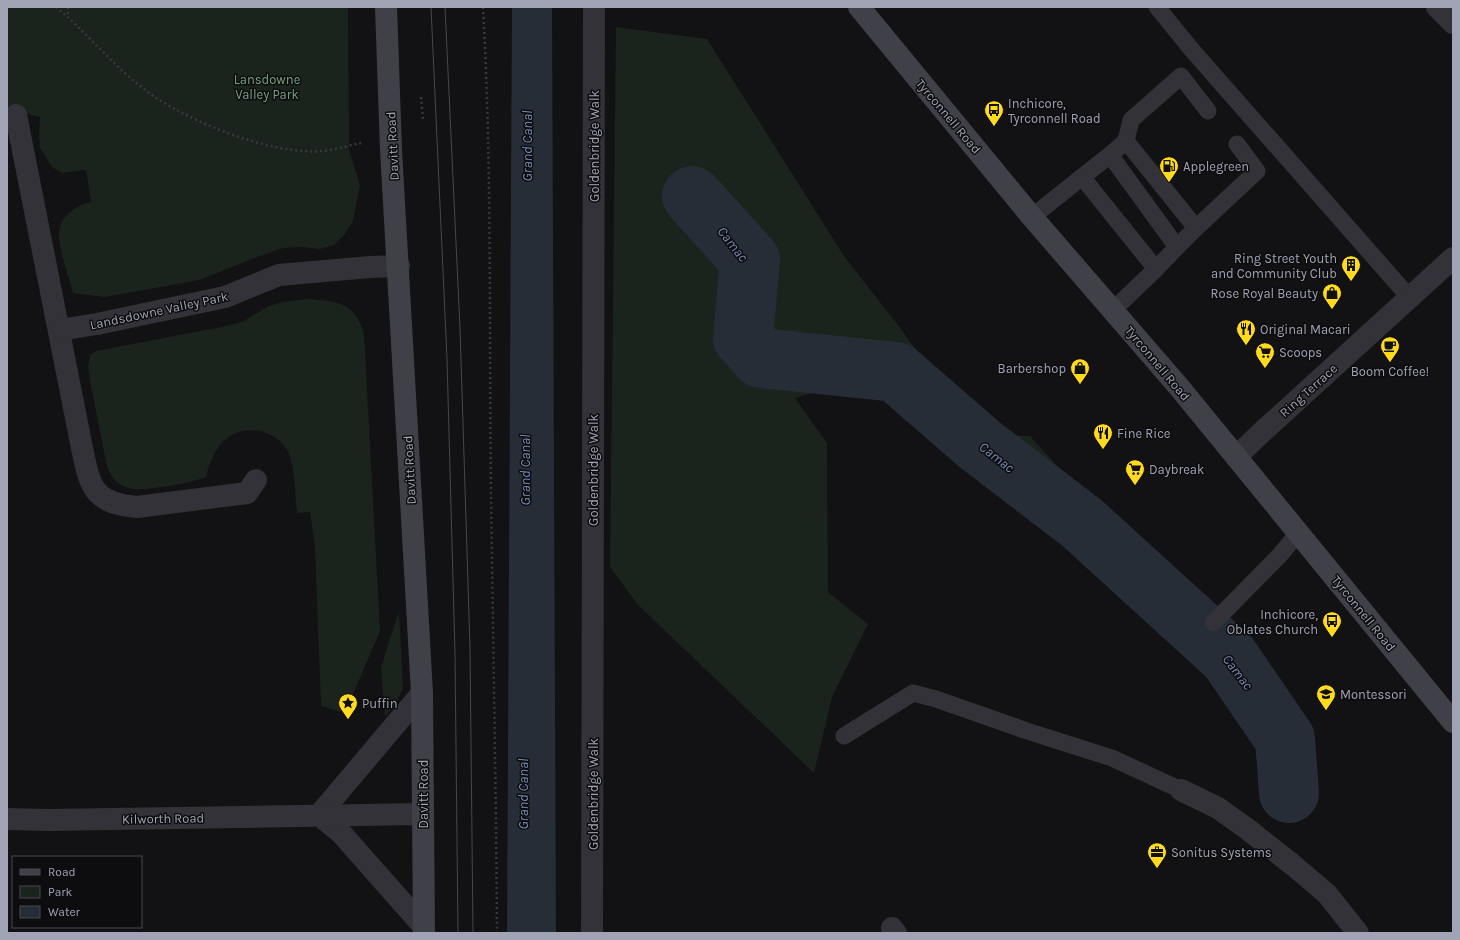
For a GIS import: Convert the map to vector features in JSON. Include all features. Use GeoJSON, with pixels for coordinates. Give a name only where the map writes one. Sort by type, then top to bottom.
{"type":"FeatureCollection","features":[{"type":"Feature","properties":{"kind":"main road","name":"Davitt Road"},"geometry":{"type":"LineString","coordinates":[[386,7],[391,150],[399,266],[422,693],[424,930]]}},
{"type":"Feature","properties":{"kind":"main road","name":"Tyrconnell Road"},"geometry":{"type":"LineString","coordinates":[[859,7],[1032,217],[1179,388],[1453,722]]}},
{"type":"Feature","properties":{"kind":"street","name":"Goldenbridge Walk"},"geometry":{"type":"LineString","coordinates":[[592,933],[594,7]]}},
{"type":"Feature","properties":{"kind":"street"},"geometry":{"type":"LineString","coordinates":[[1437,7],[1453,22]]}},
{"type":"Feature","properties":{"kind":"street"},"geometry":{"type":"LineString","coordinates":[[16,115],[89,480],[97,492],[108,500],[122,506],[137,507],[247,493],[256,480]]}},
{"type":"Feature","properties":{"kind":"street","name":"Ring Terrace"},"geometry":{"type":"LineString","coordinates":[[1236,457],[1453,258]]}},
{"type":"Feature","properties":{"kind":"street","name":"Landsdowne Valley Park"},"geometry":{"type":"LineString","coordinates":[[59,330],[97,324],[225,297],[279,275],[399,266]]}},
{"type":"Feature","properties":{"kind":"street"},"geometry":{"type":"LineString","coordinates":[[422,693],[319,815],[341,833],[424,930]]}},
{"type":"Feature","properties":{"kind":"street"},"geometry":{"type":"LineString","coordinates":[[1181,790],[1218,808],[1293,865],[1327,894],[1358,933]]}},
{"type":"Feature","properties":{"kind":"street","name":"Kilworth Road"},"geometry":{"type":"LineString","coordinates":[[7,819],[48,820],[423,814]]}},
{"type":"Feature","properties":{"kind":"lane"},"geometry":{"type":"LineString","coordinates":[[1157,7],[1192,50],[1410,298]]}},
{"type":"Feature","properties":{"kind":"lane"},"geometry":{"type":"LineString","coordinates":[[1032,217],[1126,140],[1132,120],[1181,76],[1208,111]]}},
{"type":"Feature","properties":{"kind":"lane"},"geometry":{"type":"LineString","coordinates":[[1126,140],[1196,228]]}},
{"type":"Feature","properties":{"kind":"lane"},"geometry":{"type":"LineString","coordinates":[[1113,310],[1196,228],[1257,171],[1237,144]]}},
{"type":"Feature","properties":{"kind":"lane"},"geometry":{"type":"LineString","coordinates":[[1110,154],[1177,247]]}},
{"type":"Feature","properties":{"kind":"lane"},"geometry":{"type":"LineString","coordinates":[[1082,177],[1156,269]]}},
{"type":"Feature","properties":{"kind":"lane"},"geometry":{"type":"LineString","coordinates":[[1213,623],[1280,555],[1298,533]]}},
{"type":"Feature","properties":{"kind":"lane"},"geometry":{"type":"LineString","coordinates":[[844,736],[913,693],[936,699],[1027,731],[1112,758],[1181,790]]}},
{"type":"Feature","properties":{"kind":"path"},"geometry":{"type":"LineString","coordinates":[[56,7],[141,87],[199,122],[267,145],[295,150],[323,151],[361,143]]}},
{"type":"Feature","properties":{"kind":"path"},"geometry":{"type":"LineString","coordinates":[[68,7],[68,17]]}},
{"type":"Feature","properties":{"kind":"path"},"geometry":{"type":"LineString","coordinates":[[483,7],[486,56],[489,221],[497,933]]}},
{"type":"Feature","properties":{"kind":"path"},"geometry":{"type":"LineString","coordinates":[[421,97],[423,119]]}},
{"type":"Feature","properties":{"kind":"green space","name":"Lansdowne Valley Park"},"geometry":{"type":"Polygon","coordinates":[[[7,7],[348,7],[349,150],[360,185],[353,221],[345,234],[334,245],[320,249],[302,247],[283,248],[200,280],[105,297],[73,293],[62,254],[59,232],[60,226],[70,212],[75,208],[91,202],[86,170],[62,173],[52,167],[40,148],[40,117],[7,109],[7,7]]]}},
{"type":"Feature","properties":{"kind":"green space"},"geometry":{"type":"Polygon","coordinates":[[[616,27],[707,39],[844,256],[901,329],[942,385],[994,435],[1030,436],[1150,568],[1140,600],[975,466],[842,362],[826,389],[795,398],[827,443],[828,592],[868,624],[832,697],[814,773],[638,605],[610,567],[616,27]]]}},
{"type":"Feature","properties":{"kind":"green space"},"geometry":{"type":"Polygon","coordinates":[[[307,299],[335,302],[349,309],[355,314],[360,322],[364,333],[380,631],[345,713],[321,706],[315,547],[310,512],[297,513],[292,463],[287,450],[282,443],[272,435],[264,432],[248,430],[239,432],[230,436],[217,449],[206,477],[156,488],[136,489],[125,487],[115,480],[107,467],[88,366],[90,355],[96,351],[226,326],[244,321],[269,306],[282,302],[307,299]]]}},
{"type":"Feature","properties":{"kind":"green space"},"geometry":{"type":"Polygon","coordinates":[[[399,611],[403,688],[394,707],[385,716],[381,667],[399,611]]]}},
{"type":"Feature","properties":{"kind":"water","name":"Grand Canal"},"geometry":{"type":"Polygon","coordinates":[[[512,7],[552,7],[556,933],[507,933],[512,7]]]}},
{"type":"Feature","properties":{"kind":"waterway","name":"Camac"},"geometry":{"type":"LineString","coordinates":[[692,196],[750,260],[743,338],[761,358],[896,372],[980,445],[1082,523],[1229,657],[1285,739],[1289,793]]}},
{"type":"Feature","properties":{"kind":"tram line"},"geometry":{"type":"LineString","coordinates":[[431,7],[447,359],[455,654],[458,933]]}},
{"type":"Feature","properties":{"kind":"tram line"},"geometry":{"type":"LineString","coordinates":[[445,7],[460,328],[470,648],[473,933]]}},
{"type":"Feature","properties":{"kind":"place","name":"Inchicore, Tyrconnell Road"},"geometry":{"type":"Point","coordinates":[994,127]}},
{"type":"Feature","properties":{"kind":"place","name":"Applegreen"},"geometry":{"type":"Point","coordinates":[1169,183]}},
{"type":"Feature","properties":{"kind":"place","name":"Ring Street Youth and Community Club"},"geometry":{"type":"Point","coordinates":[1351,282]}},
{"type":"Feature","properties":{"kind":"place","name":"Rose Royal Beauty"},"geometry":{"type":"Point","coordinates":[1332,310]}},
{"type":"Feature","properties":{"kind":"place","name":"Original Macari"},"geometry":{"type":"Point","coordinates":[1246,346]}},
{"type":"Feature","properties":{"kind":"place","name":"Boom Coffee!"},"geometry":{"type":"Point","coordinates":[1390,363]}},
{"type":"Feature","properties":{"kind":"place","name":"Scoops"},"geometry":{"type":"Point","coordinates":[1265,369]}},
{"type":"Feature","properties":{"kind":"place","name":"Barbershop"},"geometry":{"type":"Point","coordinates":[1080,385]}},
{"type":"Feature","properties":{"kind":"place","name":"Fine Rice"},"geometry":{"type":"Point","coordinates":[1103,450]}},
{"type":"Feature","properties":{"kind":"place","name":"Daybreak"},"geometry":{"type":"Point","coordinates":[1135,486]}},
{"type":"Feature","properties":{"kind":"place","name":"Inchicore, Oblates Church"},"geometry":{"type":"Point","coordinates":[1332,638]}},
{"type":"Feature","properties":{"kind":"place","name":"Montessori"},"geometry":{"type":"Point","coordinates":[1326,711]}},
{"type":"Feature","properties":{"kind":"place","name":"Puffin"},"geometry":{"type":"Point","coordinates":[348,720]}},
{"type":"Feature","properties":{"kind":"place","name":"Sonitus Systems"},"geometry":{"type":"Point","coordinates":[1157,869]}}]}
